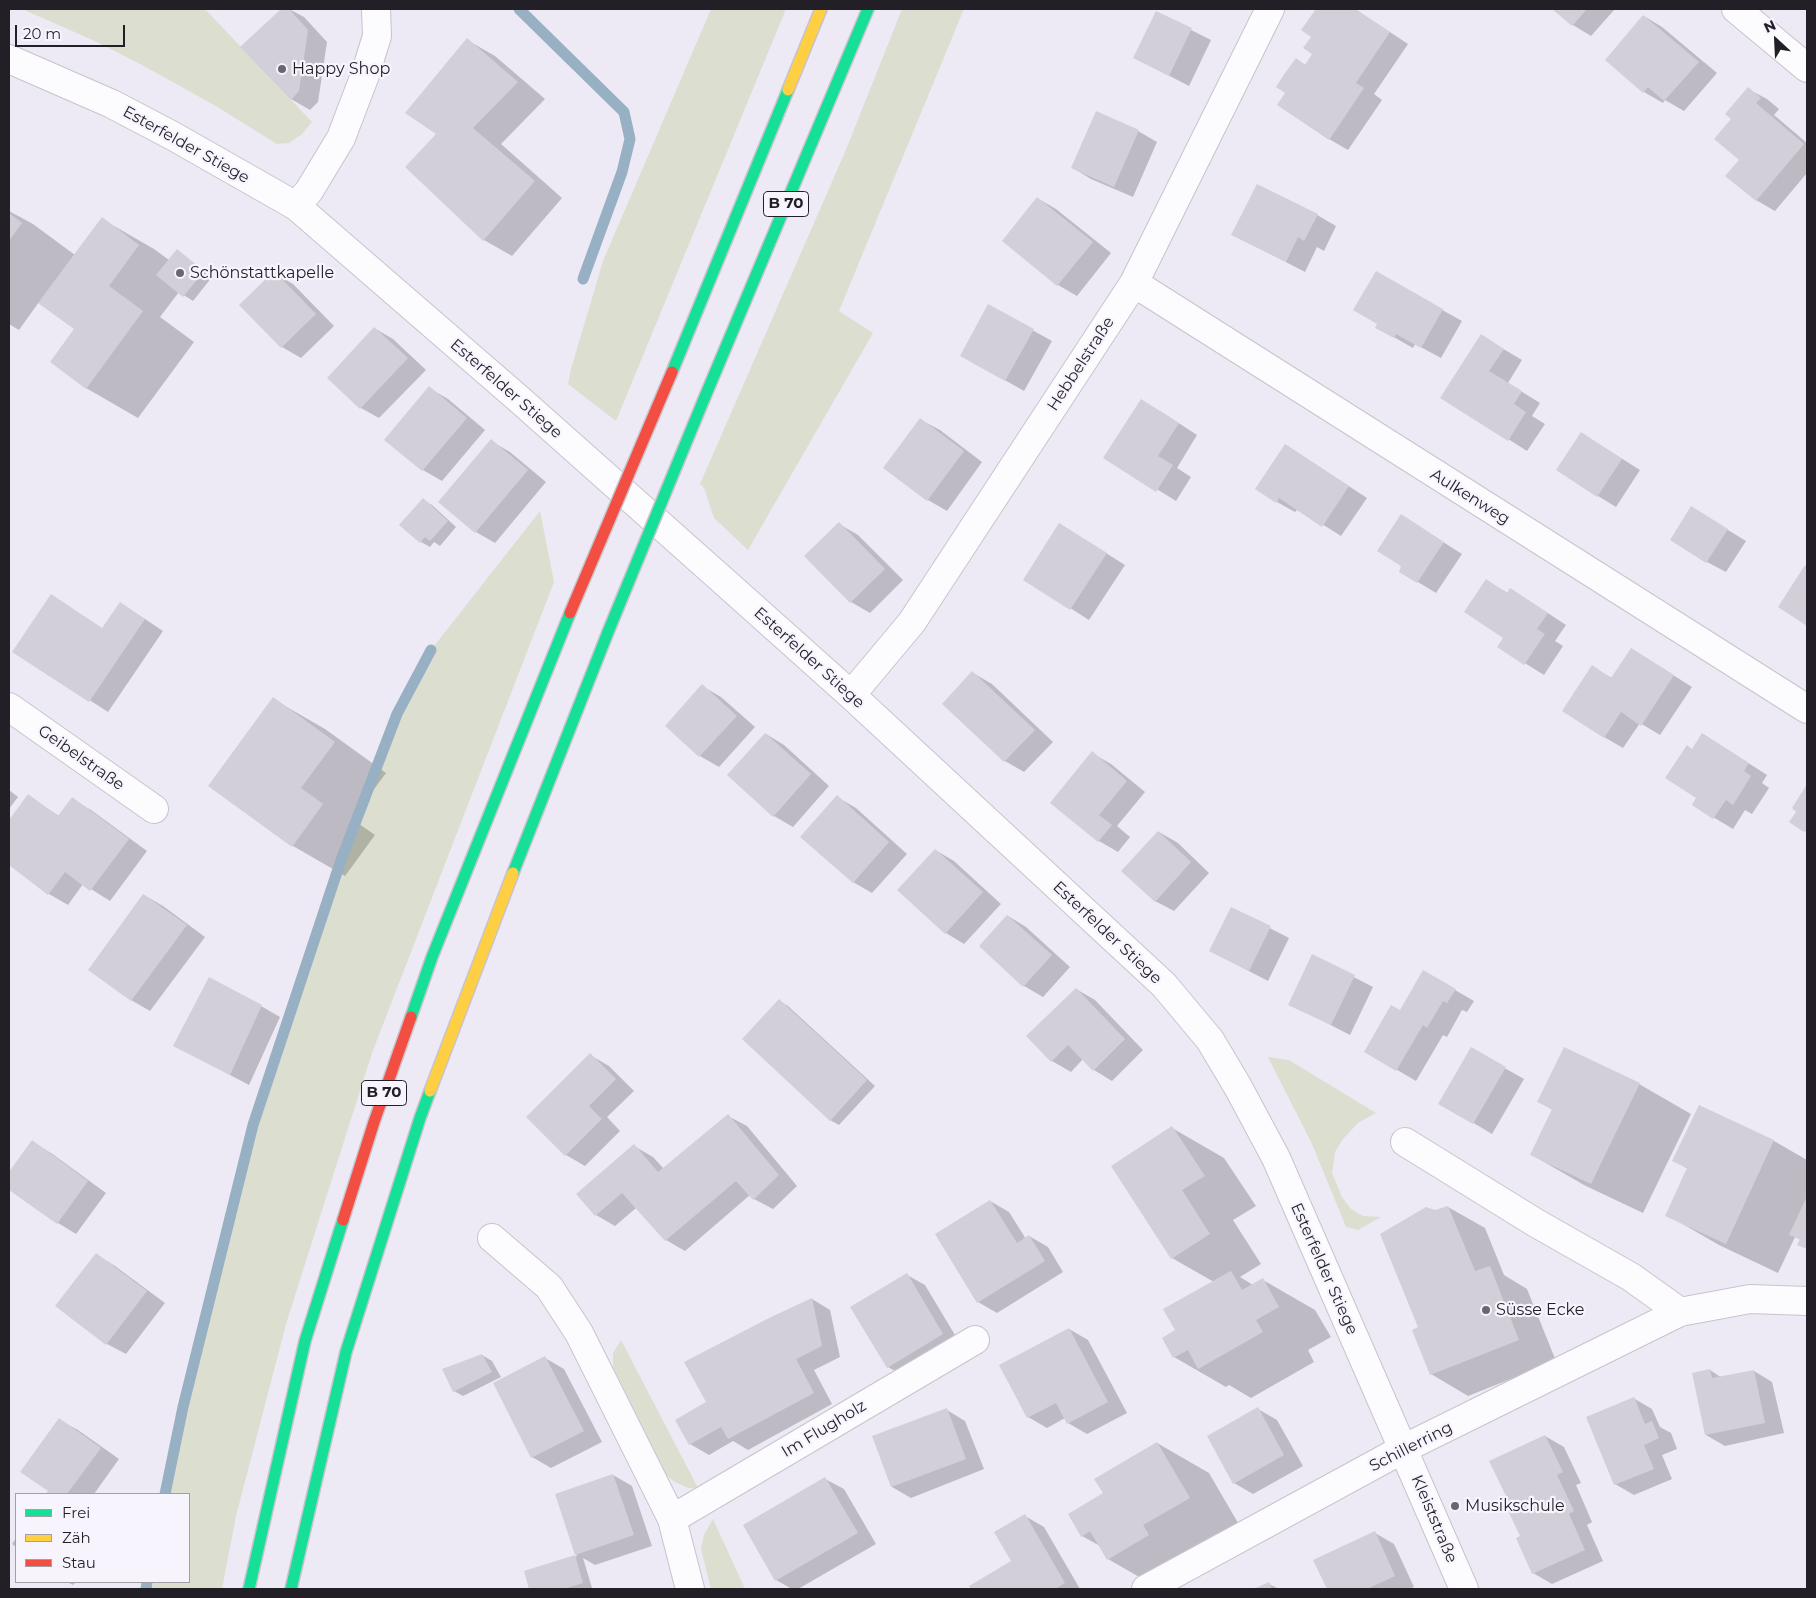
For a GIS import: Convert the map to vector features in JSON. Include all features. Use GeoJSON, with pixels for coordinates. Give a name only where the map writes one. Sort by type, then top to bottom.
{"type":"FeatureCollection","features":[{"type":"Feature","properties":{"kind":"highway","name":"B 70"},"geometry":{"type":"LineString","coordinates":[[249,1589],[305,1341],[374,1122],[432,957],[570,613],[672,372],[821,9]]}},
{"type":"Feature","properties":{"kind":"highway","name":"B 70"},"geometry":{"type":"LineString","coordinates":[[291,1589],[346,1352],[420,1118],[482,952],[608,632],[868,9]]}},
{"type":"Feature","properties":{"kind":"street"},"geometry":{"type":"LineString","coordinates":[[296,206],[309,191],[341,138],[365,75],[376,36],[376,9]]}},
{"type":"Feature","properties":{"kind":"street","name":"Hebbelstraße"},"geometry":{"type":"LineString","coordinates":[[851,695],[912,622],[1134,283],[1270,9]]}},
{"type":"Feature","properties":{"kind":"street"},"geometry":{"type":"LineString","coordinates":[[1736,9],[1807,68]]}},
{"type":"Feature","properties":{"kind":"street","name":"Esterfelder Stiege"},"geometry":{"type":"LineString","coordinates":[[9,59],[112,104],[174,136],[296,206],[520,400],[851,695],[1164,985],[1210,1040],[1276,1158],[1403,1449]]}},
{"type":"Feature","properties":{"kind":"street","name":"Aulkenweg"},"geometry":{"type":"LineString","coordinates":[[1134,283],[1807,709]]}},
{"type":"Feature","properties":{"kind":"street","name":"Geibelstraße"},"geometry":{"type":"LineString","coordinates":[[9,707],[154,809]]}},
{"type":"Feature","properties":{"kind":"street"},"geometry":{"type":"LineString","coordinates":[[1406,1142],[1536,1224],[1631,1277],[1680,1312],[1750,1299],[1807,1302]]}},
{"type":"Feature","properties":{"kind":"street"},"geometry":{"type":"LineString","coordinates":[[492,1238],[549,1287],[579,1333],[672,1519],[690,1589]]}},
{"type":"Feature","properties":{"kind":"street","name":"Schillerring"},"geometry":{"type":"LineString","coordinates":[[1146,1589],[1403,1449],[1680,1312]]}},
{"type":"Feature","properties":{"kind":"street","name":"Im Flugholz"},"geometry":{"type":"LineString","coordinates":[[672,1519],[975,1340]]}},
{"type":"Feature","properties":{"kind":"street","name":"Kleiststraße"},"geometry":{"type":"LineString","coordinates":[[1403,1449],[1464,1589]]}},
{"type":"Feature","properties":{"kind":"shaded area"},"geometry":{"type":"Polygon","coordinates":[[[22,9],[205,9],[312,122],[302,134],[289,143],[277,144],[214,105],[142,65],[97,42],[22,9]]]}},
{"type":"Feature","properties":{"kind":"shaded area"},"geometry":{"type":"Polygon","coordinates":[[[711,9],[786,9],[616,421],[568,384],[571,369],[603,261],[711,9]]]}},
{"type":"Feature","properties":{"kind":"shaded area"},"geometry":{"type":"Polygon","coordinates":[[[902,9],[964,9],[839,311],[873,333],[748,550],[714,518],[704,488],[700,484],[845,152],[902,9]]]}},
{"type":"Feature","properties":{"kind":"shaded area"},"geometry":{"type":"Polygon","coordinates":[[[540,511],[554,582],[372,1053],[286,1324],[236,1516],[222,1589],[146,1589],[147,1583],[190,1583],[190,1493],[165,1493],[183,1407],[253,1125],[341,860],[397,714],[431,650],[540,511]]]}},
{"type":"Feature","properties":{"kind":"shaded area"},"geometry":{"type":"Polygon","coordinates":[[[1268,1057],[1289,1060],[1376,1113],[1358,1123],[1343,1139],[1335,1152],[1332,1173],[1342,1197],[1351,1209],[1363,1216],[1381,1217],[1358,1230],[1346,1227],[1312,1144],[1268,1057]]]}},
{"type":"Feature","properties":{"kind":"shaded area"},"geometry":{"type":"Polygon","coordinates":[[[621,1340],[698,1488],[688,1488],[667,1476],[613,1367],[613,1353],[621,1340]]]}},
{"type":"Feature","properties":{"kind":"shaded area"},"geometry":{"type":"Polygon","coordinates":[[[713,1519],[745,1589],[711,1589],[701,1549],[704,1535],[713,1519]]]}},
{"type":"Feature","properties":{"kind":"building","name":"Happy Shop"},"geometry":{"type":"Polygon","coordinates":[[[281,9],[289,9],[308,30],[299,91],[291,100],[240,47],[281,9]]]}},
{"type":"Feature","properties":{"kind":"building"},"geometry":{"type":"Polygon","coordinates":[[[1316,9],[1355,9],[1390,32],[1356,83],[1364,88],[1329,140],[1277,105],[1285,93],[1276,87],[1285,73],[1296,58],[1305,65],[1312,54],[1303,48],[1311,37],[1301,30],[1316,9]]]}},
{"type":"Feature","properties":{"kind":"building"},"geometry":{"type":"Polygon","coordinates":[[[1552,9],[1587,9],[1572,26],[1552,9]]]}},
{"type":"Feature","properties":{"kind":"building"},"geometry":{"type":"Polygon","coordinates":[[[1156,11],[1192,28],[1169,76],[1133,58],[1156,11]]]}},
{"type":"Feature","properties":{"kind":"building"},"geometry":{"type":"Polygon","coordinates":[[[1643,15],[1699,62],[1664,101],[1648,87],[1643,93],[1605,60],[1643,15]]]}},
{"type":"Feature","properties":{"kind":"building"},"geometry":{"type":"Polygon","coordinates":[[[467,38],[518,82],[473,128],[535,181],[483,241],[405,167],[436,134],[405,113],[467,38]]]}},
{"type":"Feature","properties":{"kind":"building"},"geometry":{"type":"Polygon","coordinates":[[[1748,87],[1761,98],[1756,103],[1804,144],[1756,201],[1725,176],[1739,160],[1714,139],[1731,119],[1725,114],[1748,87]]]}},
{"type":"Feature","properties":{"kind":"building"},"geometry":{"type":"Polygon","coordinates":[[[1096,111],[1139,130],[1114,187],[1071,168],[1096,111]]]}},
{"type":"Feature","properties":{"kind":"building"},"geometry":{"type":"Polygon","coordinates":[[[1257,184],[1318,214],[1304,241],[1298,237],[1286,262],[1231,235],[1257,184]]]}},
{"type":"Feature","properties":{"kind":"building"},"geometry":{"type":"Polygon","coordinates":[[[1037,197],[1093,242],[1057,286],[1002,241],[1037,197]]]}},
{"type":"Feature","properties":{"kind":"building"},"geometry":{"type":"Polygon","coordinates":[[[9,213],[22,223],[9,241],[9,213]]]}},
{"type":"Feature","properties":{"kind":"building"},"geometry":{"type":"Polygon","coordinates":[[[102,217],[139,245],[109,286],[143,311],[86,389],[50,362],[74,329],[38,303],[102,217]]]}},
{"type":"Feature","properties":{"kind":"building","name":"Schönstattkapelle"},"geometry":{"type":"Polygon","coordinates":[[[177,249],[204,271],[183,297],[156,275],[177,249]]]}},
{"type":"Feature","properties":{"kind":"building"},"geometry":{"type":"Polygon","coordinates":[[[274,271],[316,314],[281,348],[239,305],[274,271]]]}},
{"type":"Feature","properties":{"kind":"building"},"geometry":{"type":"Polygon","coordinates":[[[1376,271],[1443,309],[1421,348],[1396,334],[1394,338],[1375,328],[1377,324],[1353,310],[1376,271]]]}},
{"type":"Feature","properties":{"kind":"building"},"geometry":{"type":"Polygon","coordinates":[[[988,304],[1034,329],[1005,381],[960,356],[988,304]]]}},
{"type":"Feature","properties":{"kind":"building"},"geometry":{"type":"Polygon","coordinates":[[[374,327],[408,358],[360,409],[327,378],[374,327]]]}},
{"type":"Feature","properties":{"kind":"building"},"geometry":{"type":"Polygon","coordinates":[[[1481,334],[1504,349],[1489,371],[1522,391],[1514,404],[1526,412],[1508,441],[1440,398],[1481,334]]]}},
{"type":"Feature","properties":{"kind":"building"},"geometry":{"type":"Polygon","coordinates":[[[429,386],[467,418],[422,471],[384,440],[429,386]]]}},
{"type":"Feature","properties":{"kind":"building"},"geometry":{"type":"Polygon","coordinates":[[[1141,399],[1179,423],[1158,456],[1173,465],[1156,492],[1103,458],[1141,399]]]}},
{"type":"Feature","properties":{"kind":"building"},"geometry":{"type":"Polygon","coordinates":[[[920,418],[964,451],[927,501],[883,468],[920,418]]]}},
{"type":"Feature","properties":{"kind":"building"},"geometry":{"type":"Polygon","coordinates":[[[1581,432],[1622,459],[1597,497],[1556,470],[1581,432]]]}},
{"type":"Feature","properties":{"kind":"building"},"geometry":{"type":"Polygon","coordinates":[[[491,439],[528,470],[475,533],[438,502],[491,439]]]}},
{"type":"Feature","properties":{"kind":"building"},"geometry":{"type":"Polygon","coordinates":[[[1285,444],[1349,486],[1322,527],[1279,498],[1276,503],[1255,489],[1285,444]]]}},
{"type":"Feature","properties":{"kind":"building"},"geometry":{"type":"Polygon","coordinates":[[[423,498],[448,521],[430,541],[425,537],[420,543],[399,525],[423,498]]]}},
{"type":"Feature","properties":{"kind":"building"},"geometry":{"type":"Polygon","coordinates":[[[1691,506],[1728,529],[1706,563],[1670,540],[1691,506]]]}},
{"type":"Feature","properties":{"kind":"building"},"geometry":{"type":"Polygon","coordinates":[[[1401,514],[1444,542],[1417,583],[1399,572],[1401,566],[1377,551],[1401,514]]]}},
{"type":"Feature","properties":{"kind":"building"},"geometry":{"type":"Polygon","coordinates":[[[839,522],[885,569],[850,603],[804,556],[839,522]]]}},
{"type":"Feature","properties":{"kind":"building"},"geometry":{"type":"Polygon","coordinates":[[[1059,523],[1107,553],[1070,610],[1023,580],[1059,523]]]}},
{"type":"Feature","properties":{"kind":"building"},"geometry":{"type":"Polygon","coordinates":[[[1805,565],[1807,567],[1807,626],[1778,607],[1805,565]]]}},
{"type":"Feature","properties":{"kind":"building"},"geometry":{"type":"Polygon","coordinates":[[[1486,579],[1507,593],[1510,588],[1548,613],[1537,629],[1545,634],[1524,665],[1497,647],[1503,638],[1464,612],[1486,579]]]}},
{"type":"Feature","properties":{"kind":"building"},"geometry":{"type":"Polygon","coordinates":[[[51,594],[102,628],[120,602],[145,619],[89,702],[12,652],[51,594]]]}},
{"type":"Feature","properties":{"kind":"building"},"geometry":{"type":"Polygon","coordinates":[[[1631,648],[1674,675],[1641,726],[1621,712],[1604,738],[1562,711],[1592,665],[1611,678],[1631,648]]]}},
{"type":"Feature","properties":{"kind":"building"},"geometry":{"type":"Polygon","coordinates":[[[972,671],[1035,730],[1004,762],[942,704],[972,671]]]}},
{"type":"Feature","properties":{"kind":"building"},"geometry":{"type":"Polygon","coordinates":[[[702,684],[737,716],[699,757],[665,726],[702,684]]]}},
{"type":"Feature","properties":{"kind":"building"},"geometry":{"type":"Polygon","coordinates":[[[273,697],[335,742],[301,788],[323,804],[292,847],[208,786],[273,697]]]}},
{"type":"Feature","properties":{"kind":"building"},"geometry":{"type":"Polygon","coordinates":[[[765,733],[811,774],[773,817],[727,775],[765,733]]]}},
{"type":"Feature","properties":{"kind":"building"},"geometry":{"type":"Polygon","coordinates":[[[1702,733],[1749,763],[1744,771],[1751,776],[1733,805],[1726,800],[1713,819],[1692,805],[1696,798],[1665,778],[1687,745],[1692,749],[1702,733]]]}},
{"type":"Feature","properties":{"kind":"building"},"geometry":{"type":"Polygon","coordinates":[[[1092,751],[1127,781],[1099,815],[1112,825],[1098,842],[1050,803],[1092,751]]]}},
{"type":"Feature","properties":{"kind":"building"},"geometry":{"type":"Polygon","coordinates":[[[1807,784],[1807,828],[1804,832],[1789,822],[1796,812],[1792,808],[1807,784]]]}},
{"type":"Feature","properties":{"kind":"building"},"geometry":{"type":"Polygon","coordinates":[[[28,794],[58,816],[72,797],[129,839],[90,891],[65,872],[48,895],[9,865],[9,820],[28,794]]]}},
{"type":"Feature","properties":{"kind":"building"},"geometry":{"type":"Polygon","coordinates":[[[837,795],[889,842],[853,883],[800,837],[837,795]]]}},
{"type":"Feature","properties":{"kind":"building"},"geometry":{"type":"Polygon","coordinates":[[[1158,831],[1191,862],[1155,902],[1121,871],[1158,831]]]}},
{"type":"Feature","properties":{"kind":"building"},"geometry":{"type":"Polygon","coordinates":[[[935,849],[983,892],[945,934],[897,890],[935,849]]]}},
{"type":"Feature","properties":{"kind":"building"},"geometry":{"type":"Polygon","coordinates":[[[143,894],[187,925],[131,1001],[88,970],[143,894]]]}},
{"type":"Feature","properties":{"kind":"building"},"geometry":{"type":"Polygon","coordinates":[[[1231,907],[1271,926],[1249,971],[1209,951],[1231,907]]]}},
{"type":"Feature","properties":{"kind":"building"},"geometry":{"type":"Polygon","coordinates":[[[1007,915],[1052,955],[1023,987],[979,946],[1007,915]]]}},
{"type":"Feature","properties":{"kind":"building"},"geometry":{"type":"Polygon","coordinates":[[[1312,954],[1355,975],[1331,1025],[1288,1005],[1312,954]]]}},
{"type":"Feature","properties":{"kind":"building"},"geometry":{"type":"Polygon","coordinates":[[[1423,970],[1456,989],[1447,1003],[1443,1001],[1427,1028],[1423,1025],[1396,1071],[1364,1052],[1391,1005],[1400,1010],[1423,970]]]}},
{"type":"Feature","properties":{"kind":"building"},"geometry":{"type":"Polygon","coordinates":[[[209,977],[262,1005],[230,1075],[173,1046],[209,977]]]}},
{"type":"Feature","properties":{"kind":"building"},"geometry":{"type":"Polygon","coordinates":[[[1076,988],[1125,1039],[1093,1071],[1068,1045],[1051,1062],[1026,1036],[1076,988]]]}},
{"type":"Feature","properties":{"kind":"building"},"geometry":{"type":"Polygon","coordinates":[[[779,999],[867,1080],[830,1121],[742,1039],[779,999]]]}},
{"type":"Feature","properties":{"kind":"building"},"geometry":{"type":"Polygon","coordinates":[[[1471,1047],[1506,1067],[1473,1124],[1438,1104],[1471,1047]]]}},
{"type":"Feature","properties":{"kind":"building"},"geometry":{"type":"Polygon","coordinates":[[[1564,1047],[1640,1083],[1591,1184],[1530,1155],[1552,1109],[1537,1102],[1564,1047]]]}},
{"type":"Feature","properties":{"kind":"building"},"geometry":{"type":"Polygon","coordinates":[[[590,1053],[616,1079],[589,1106],[602,1119],[565,1156],[526,1117],[590,1053]]]}},
{"type":"Feature","properties":{"kind":"building"},"geometry":{"type":"Polygon","coordinates":[[[1699,1105],[1774,1140],[1726,1244],[1665,1216],[1687,1168],[1672,1161],[1699,1105]]]}},
{"type":"Feature","properties":{"kind":"building"},"geometry":{"type":"Polygon","coordinates":[[[728,1114],[779,1175],[753,1200],[736,1181],[665,1241],[622,1193],[595,1216],[576,1194],[634,1144],[658,1172],[728,1114]]]}},
{"type":"Feature","properties":{"kind":"building"},"geometry":{"type":"Polygon","coordinates":[[[1172,1126],[1205,1176],[1182,1190],[1210,1234],[1171,1259],[1111,1166],[1172,1126]]]}},
{"type":"Feature","properties":{"kind":"building"},"geometry":{"type":"Polygon","coordinates":[[[32,1140],[88,1181],[57,1224],[9,1190],[9,1172],[32,1140]]]}},
{"type":"Feature","properties":{"kind":"building"},"geometry":{"type":"Polygon","coordinates":[[[1807,1196],[1807,1249],[1797,1245],[1800,1239],[1789,1235],[1807,1196]]]}},
{"type":"Feature","properties":{"kind":"building"},"geometry":{"type":"Polygon","coordinates":[[[990,1200],[1017,1243],[1029,1235],[1045,1261],[977,1303],[935,1234],[990,1200]]]}},
{"type":"Feature","properties":{"kind":"building"},"geometry":{"type":"Polygon","coordinates":[[[1448,1206],[1475,1271],[1490,1266],[1519,1340],[1430,1375],[1412,1330],[1418,1327],[1380,1234],[1426,1207],[1435,1210],[1448,1206]]]}},
{"type":"Feature","properties":{"kind":"building"},"geometry":{"type":"Polygon","coordinates":[[[96,1253],[147,1291],[106,1345],[55,1306],[96,1253]]]}},
{"type":"Feature","properties":{"kind":"building"},"geometry":{"type":"Polygon","coordinates":[[[1231,1271],[1242,1290],[1263,1278],[1279,1307],[1256,1320],[1263,1332],[1198,1369],[1188,1350],[1173,1358],[1162,1338],[1175,1330],[1163,1309],[1231,1271]]]}},
{"type":"Feature","properties":{"kind":"building"},"geometry":{"type":"Polygon","coordinates":[[[907,1273],[943,1334],[887,1368],[850,1307],[907,1273]]]}},
{"type":"Feature","properties":{"kind":"building"},"geometry":{"type":"Polygon","coordinates":[[[812,1298],[822,1346],[796,1359],[814,1393],[728,1439],[721,1427],[689,1445],[675,1420],[706,1402],[684,1362],[812,1298]]]}},
{"type":"Feature","properties":{"kind":"building"},"geometry":{"type":"Polygon","coordinates":[[[1069,1328],[1108,1402],[1067,1424],[1056,1403],[1027,1418],[999,1365],[1069,1328]]]}},
{"type":"Feature","properties":{"kind":"building"},"geometry":{"type":"Polygon","coordinates":[[[482,1354],[492,1372],[453,1392],[442,1369],[482,1354]]]}},
{"type":"Feature","properties":{"kind":"building"},"geometry":{"type":"Polygon","coordinates":[[[545,1356],[584,1431],[531,1458],[493,1383],[545,1356]]]}},
{"type":"Feature","properties":{"kind":"building"},"geometry":{"type":"Polygon","coordinates":[[[1710,1369],[1712,1378],[1754,1370],[1765,1423],[1705,1435],[1692,1373],[1710,1369]]]}},
{"type":"Feature","properties":{"kind":"building"},"geometry":{"type":"Polygon","coordinates":[[[1634,1397],[1645,1424],[1652,1421],[1659,1438],[1644,1445],[1654,1469],[1614,1485],[1586,1417],[1634,1397]]]}},
{"type":"Feature","properties":{"kind":"building"},"geometry":{"type":"Polygon","coordinates":[[[1258,1407],[1284,1455],[1233,1484],[1207,1436],[1258,1407]]]}},
{"type":"Feature","properties":{"kind":"building"},"geometry":{"type":"Polygon","coordinates":[[[947,1408],[966,1459],[891,1487],[872,1436],[947,1408]]]}},
{"type":"Feature","properties":{"kind":"building"},"geometry":{"type":"Polygon","coordinates":[[[59,1418],[101,1448],[68,1493],[47,1493],[48,1491],[20,1472],[59,1418]]]}},
{"type":"Feature","properties":{"kind":"building"},"geometry":{"type":"Polygon","coordinates":[[[1545,1435],[1563,1472],[1557,1475],[1574,1511],[1569,1514],[1585,1550],[1532,1574],[1516,1538],[1520,1536],[1503,1500],[1507,1498],[1489,1461],[1545,1435]]]}},
{"type":"Feature","properties":{"kind":"building"},"geometry":{"type":"Polygon","coordinates":[[[1157,1442],[1190,1498],[1143,1525],[1149,1535],[1107,1560],[1090,1531],[1081,1537],[1068,1514],[1103,1493],[1094,1479],[1157,1442]]]}},
{"type":"Feature","properties":{"kind":"building"},"geometry":{"type":"Polygon","coordinates":[[[613,1474],[634,1535],[575,1555],[555,1494],[613,1474]]]}},
{"type":"Feature","properties":{"kind":"building"},"geometry":{"type":"Polygon","coordinates":[[[825,1477],[858,1533],[775,1581],[743,1525],[825,1477]]]}},
{"type":"Feature","properties":{"kind":"building"},"geometry":{"type":"Polygon","coordinates":[[[1025,1514],[1065,1583],[1055,1589],[971,1589],[969,1586],[1011,1561],[994,1532],[1025,1514]]]}},
{"type":"Feature","properties":{"kind":"building"},"geometry":{"type":"Polygon","coordinates":[[[1375,1531],[1395,1576],[1367,1589],[1327,1589],[1313,1560],[1375,1531]]]}},
{"type":"Feature","properties":{"kind":"building"},"geometry":{"type":"Polygon","coordinates":[[[575,1555],[583,1583],[563,1589],[529,1589],[524,1571],[575,1555]]]}},
{"type":"Feature","properties":{"kind":"building"},"geometry":{"type":"Polygon","coordinates":[[[1269,1582],[1272,1589],[1253,1589],[1269,1582]]]}},
{"type":"Feature","properties":{"kind":"waterway"},"geometry":{"type":"LineString","coordinates":[[519,9],[624,112],[630,139],[622,172],[583,279]]}},
{"type":"Feature","properties":{"kind":"waterway"},"geometry":{"type":"LineString","coordinates":[[165,1493],[183,1407],[253,1125],[341,860],[397,714],[431,650]]}},
{"type":"Feature","properties":{"kind":"waterway"},"geometry":{"type":"LineString","coordinates":[[146,1589],[147,1583]]}},
{"type":"Feature","properties":{"kind":"traffic: fast"},"geometry":{"type":"LineString","coordinates":[[704,399],[868,9]]}},
{"type":"Feature","properties":{"kind":"traffic: fast"},"geometry":{"type":"LineString","coordinates":[[672,372],[788,90]]}},
{"type":"Feature","properties":{"kind":"traffic: fast"},"geometry":{"type":"LineString","coordinates":[[608,632],[704,399]]}},
{"type":"Feature","properties":{"kind":"traffic: fast"},"geometry":{"type":"LineString","coordinates":[[411,1017],[432,957],[570,613]]}},
{"type":"Feature","properties":{"kind":"traffic: fast"},"geometry":{"type":"LineString","coordinates":[[513,873],[608,632]]}},
{"type":"Feature","properties":{"kind":"traffic: fast"},"geometry":{"type":"LineString","coordinates":[[291,1589],[346,1352],[430,1091]]}},
{"type":"Feature","properties":{"kind":"traffic: fast"},"geometry":{"type":"LineString","coordinates":[[249,1589],[305,1341],[343,1220]]}},
{"type":"Feature","properties":{"kind":"traffic: slow"},"geometry":{"type":"LineString","coordinates":[[788,90],[821,9]]}},
{"type":"Feature","properties":{"kind":"traffic: slow"},"geometry":{"type":"LineString","coordinates":[[430,1091],[513,873]]}},
{"type":"Feature","properties":{"kind":"traffic: jam"},"geometry":{"type":"LineString","coordinates":[[570,613],[672,372]]}},
{"type":"Feature","properties":{"kind":"traffic: jam"},"geometry":{"type":"LineString","coordinates":[[343,1220],[374,1122],[411,1017]]}},
{"type":"Feature","properties":{"kind":"place","name":"Happy Shop"},"geometry":{"type":"Point","coordinates":[282,69]}},
{"type":"Feature","properties":{"kind":"place","name":"Schönstattkapelle"},"geometry":{"type":"Point","coordinates":[180,273]}},
{"type":"Feature","properties":{"kind":"place","name":"Süsse Ecke"},"geometry":{"type":"Point","coordinates":[1486,1310]}},
{"type":"Feature","properties":{"kind":"place","name":"Musikschule"},"geometry":{"type":"Point","coordinates":[1455,1506]}}]}
